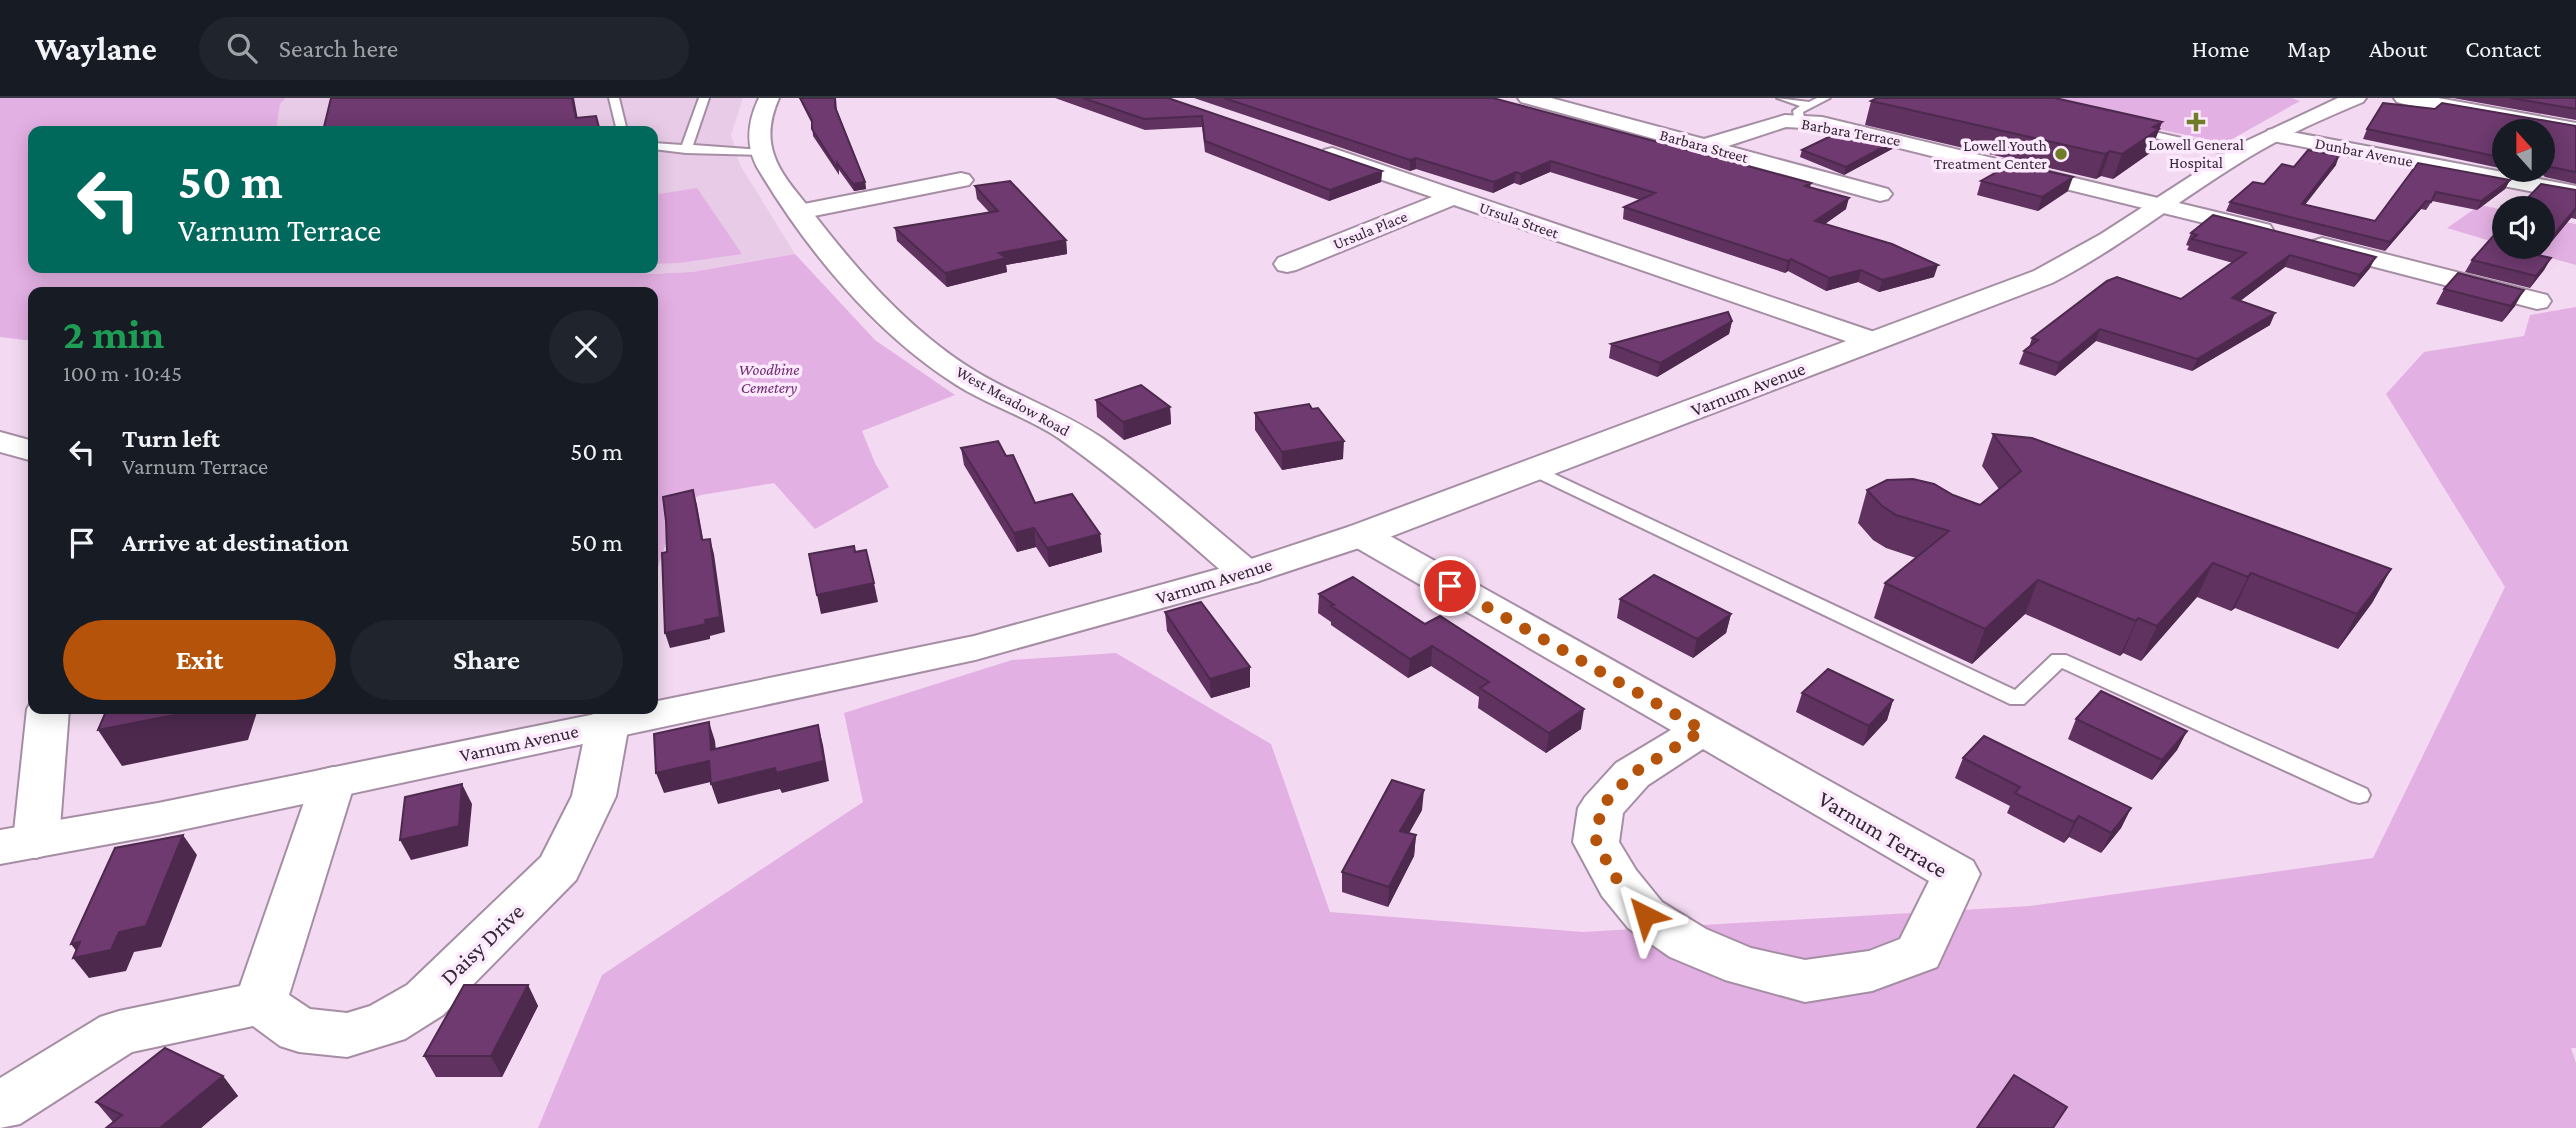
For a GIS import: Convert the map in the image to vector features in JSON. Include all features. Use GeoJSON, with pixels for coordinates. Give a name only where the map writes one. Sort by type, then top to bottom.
{"type":"FeatureCollection","features":[{"type":"Feature","properties":{"kind":"street"},"geometry":{"type":"LineString","coordinates":[[762,153],[758,128],[769,98]]}},
{"type":"Feature","properties":{"kind":"street","name":"Barbara Street"},"geometry":{"type":"LineString","coordinates":[[1528,98],[1880,194]]}},
{"type":"Feature","properties":{"kind":"street","name":"Varnum Avenue"},"geometry":{"type":"LineString","coordinates":[[658,707],[975,648],[1246,573],[1361,535],[2075,262],[2240,154],[2356,98]]}},
{"type":"Feature","properties":{"kind":"street"},"geometry":{"type":"LineString","coordinates":[[2404,98],[2576,129]]}},
{"type":"Feature","properties":{"kind":"street","name":"Barbara Terrace"},"geometry":{"type":"LineString","coordinates":[[1704,146],[1805,113],[1863,131],[2162,204],[2537,301]]}},
{"type":"Feature","properties":{"kind":"street","name":"Dunbar Avenue"},"geometry":{"type":"LineString","coordinates":[[2276,135],[2576,193]]}},
{"type":"Feature","properties":{"kind":"street","name":"Ursula Street"},"geometry":{"type":"LineString","coordinates":[[1315,149],[1873,341]]}},
{"type":"Feature","properties":{"kind":"street","name":"West Meadow Road"},"geometry":{"type":"LineString","coordinates":[[762,153],[799,212],[858,284],[901,328],[963,377],[1066,429],[1160,499],[1246,573]]}},
{"type":"Feature","properties":{"kind":"street"},"geometry":{"type":"LineString","coordinates":[[799,212],[961,180]]}},
{"type":"Feature","properties":{"kind":"street","name":"Ursula Place"},"geometry":{"type":"LineString","coordinates":[[1287,264],[1453,197]]}},
{"type":"Feature","properties":{"kind":"street"},"geometry":{"type":"LineString","coordinates":[[0,442],[28,450]]}},
{"type":"Feature","properties":{"kind":"street","name":"Varnum Terrace"},"geometry":{"type":"LineString","coordinates":[[1361,535],[1956,874],[1919,953],[1872,971],[1805,981],[1743,966],[1688,943],[1645,915],[1619,883],[1596,842],[1601,807],[1632,774],[1703,730]]}},
{"type":"Feature","properties":{"kind":"street"},"geometry":{"type":"LineString","coordinates":[[18,844],[47,714]]}},
{"type":"Feature","properties":{"kind":"street","name":"Varnum Avenue"},"geometry":{"type":"LineString","coordinates":[[18,844],[333,782],[608,716]]}},
{"type":"Feature","properties":{"kind":"street","name":"Daisy Drive"},"geometry":{"type":"LineString","coordinates":[[260,1003],[299,1030],[347,1035],[386,1023],[425,1000],[559,868],[594,796],[608,716]]}},
{"type":"Feature","properties":{"kind":"street"},"geometry":{"type":"LineString","coordinates":[[0,1107],[120,1032],[260,1003],[333,782]]}},
{"type":"Feature","properties":{"kind":"lane"},"geometry":{"type":"LineString","coordinates":[[614,98],[621,126]]}},
{"type":"Feature","properties":{"kind":"lane"},"geometry":{"type":"LineString","coordinates":[[686,150],[704,98]]}},
{"type":"Feature","properties":{"kind":"lane"},"geometry":{"type":"LineString","coordinates":[[1782,98],[1805,113],[1825,98]]}},
{"type":"Feature","properties":{"kind":"lane"},"geometry":{"type":"LineString","coordinates":[[2123,128],[2240,154]]}},
{"type":"Feature","properties":{"kind":"lane"},"geometry":{"type":"LineString","coordinates":[[658,147],[762,153]]}},
{"type":"Feature","properties":{"kind":"lane"},"geometry":{"type":"LineString","coordinates":[[1535,470],[2017,699],[2059,659],[2359,795]]}},
{"type":"Feature","properties":{"kind":"shaded area"},"geometry":{"type":"Polygon","coordinates":[[[286,98],[743,98],[731,135],[740,165],[795,254],[692,272],[527,280],[483,273],[658,273],[658,126],[277,126],[280,104],[286,98]]]}},
{"type":"Feature","properties":{"kind":"green space","name":"Woodbine Cemetery"},"geometry":{"type":"Polygon","coordinates":[[[0,98],[286,98],[280,104],[277,126],[28,126],[28,273],[652,274],[692,272],[795,254],[875,340],[955,395],[862,431],[875,463],[889,487],[815,529],[774,483],[701,495],[679,504],[658,567],[658,287],[28,287],[28,340],[0,337],[0,98]]]}},
{"type":"Feature","properties":{"kind":"green space","name":"Lowell General Hospital"},"geometry":{"type":"Polygon","coordinates":[[[2006,98],[2292,98],[2300,101],[2225,143],[2006,98]]]}},
{"type":"Feature","properties":{"kind":"green space"},"geometry":{"type":"Polygon","coordinates":[[[697,188],[742,254],[658,264],[658,194],[697,188]]]}},
{"type":"Feature","properties":{"kind":"green space"},"geometry":{"type":"Polygon","coordinates":[[[2480,205],[2492,208],[2492,241],[2447,228],[2480,205]]]}},
{"type":"Feature","properties":{"kind":"green space"},"geometry":{"type":"Polygon","coordinates":[[[2555,220],[2576,224],[2576,265],[2555,259],[2555,220]]]}},
{"type":"Feature","properties":{"kind":"green space"},"geometry":{"type":"Polygon","coordinates":[[[2576,307],[2576,1048],[2571,1048],[2576,1063],[2576,1128],[538,1128],[602,975],[863,802],[844,713],[1012,660],[1116,653],[1271,744],[1330,912],[1583,932],[2030,906],[2373,858],[2505,587],[2386,394],[2424,352],[2524,336],[2530,315],[2576,307]]]}},
{"type":"Feature","properties":{"kind":"building"},"geometry":{"type":"Polygon","coordinates":[[[331,98],[572,98],[576,118],[596,116],[599,126],[324,126],[331,98]]]}},
{"type":"Feature","properties":{"kind":"building"},"geometry":{"type":"Polygon","coordinates":[[[800,98],[835,98],[835,107],[865,182],[853,184],[837,163],[837,168],[812,129],[812,120],[800,98]]]}},
{"type":"Feature","properties":{"kind":"building"},"geometry":{"type":"Polygon","coordinates":[[[1083,98],[1168,98],[1382,171],[1330,190],[1205,141],[1202,116],[1144,119],[1083,98]]]}},
{"type":"Feature","properties":{"kind":"building"},"geometry":{"type":"Polygon","coordinates":[[[1224,98],[1493,98],[1811,183],[1805,186],[1849,198],[1815,221],[1892,244],[1938,265],[1882,280],[1861,270],[1829,278],[1791,259],[1788,261],[1624,207],[1655,193],[1551,161],[1494,182],[1416,158],[1410,160],[1224,98]]]}},
{"type":"Feature","properties":{"kind":"building"},"geometry":{"type":"Polygon","coordinates":[[[1877,98],[2055,98],[2162,122],[2153,127],[2159,129],[2122,154],[2110,151],[2105,154],[1871,101],[1877,98]]]}},
{"type":"Feature","properties":{"kind":"building"},"geometry":{"type":"Polygon","coordinates":[[[2511,98],[2576,98],[2576,109],[2511,98]]]}},
{"type":"Feature","properties":{"kind":"building"},"geometry":{"type":"Polygon","coordinates":[[[2383,103],[2435,109],[2442,103],[2535,119],[2492,119],[2492,155],[2367,129],[2383,103]]]}},
{"type":"Feature","properties":{"kind":"building"},"geometry":{"type":"Polygon","coordinates":[[[2555,122],[2576,126],[2576,172],[2555,168],[2555,122]]]}},
{"type":"Feature","properties":{"kind":"building"},"geometry":{"type":"Polygon","coordinates":[[[1843,130],[1893,142],[1846,167],[1802,150],[1843,130]]]}},
{"type":"Feature","properties":{"kind":"building"},"geometry":{"type":"Polygon","coordinates":[[[2308,150],[2339,156],[2302,204],[2375,221],[2418,163],[2492,177],[2492,182],[2507,182],[2481,201],[2436,192],[2431,202],[2426,201],[2390,242],[2230,202],[2253,182],[2264,184],[2282,164],[2294,167],[2308,150]]]}},
{"type":"Feature","properties":{"kind":"building"},"geometry":{"type":"Polygon","coordinates":[[[2013,163],[2073,177],[2042,197],[1981,181],[2013,163]]]}},
{"type":"Feature","properties":{"kind":"building"},"geometry":{"type":"Polygon","coordinates":[[[1010,181],[1066,240],[999,253],[1006,258],[945,273],[895,228],[998,211],[975,186],[1010,181]]]}},
{"type":"Feature","properties":{"kind":"building"},"geometry":{"type":"Polygon","coordinates":[[[2541,184],[2576,190],[2576,208],[2555,233],[2555,196],[2530,196],[2541,184]]]}},
{"type":"Feature","properties":{"kind":"building"},"geometry":{"type":"Polygon","coordinates":[[[2213,215],[2376,257],[2360,275],[2290,255],[2232,298],[2275,313],[2197,359],[2100,329],[2059,363],[2024,351],[2038,340],[2032,338],[2107,281],[2117,277],[2181,299],[2246,253],[2192,239],[2197,235],[2191,233],[2213,215]]]}},
{"type":"Feature","properties":{"kind":"building"},"geometry":{"type":"Polygon","coordinates":[[[2492,238],[2492,259],[2550,259],[2536,276],[2472,260],[2492,238]]]}},
{"type":"Feature","properties":{"kind":"building"},"geometry":{"type":"Polygon","coordinates":[[[2458,273],[2524,290],[2511,306],[2444,289],[2458,273]]]}},
{"type":"Feature","properties":{"kind":"building"},"geometry":{"type":"Polygon","coordinates":[[[1728,312],[1732,321],[1660,363],[1611,344],[1728,312]]]}},
{"type":"Feature","properties":{"kind":"building"},"geometry":{"type":"Polygon","coordinates":[[[1141,385],[1170,407],[1123,422],[1096,400],[1141,385]]]}},
{"type":"Feature","properties":{"kind":"building"},"geometry":{"type":"Polygon","coordinates":[[[1309,404],[1312,409],[1318,408],[1344,441],[1282,452],[1255,413],[1309,404]]]}},
{"type":"Feature","properties":{"kind":"building"},"geometry":{"type":"Polygon","coordinates":[[[1993,434],[2032,438],[2391,569],[2357,614],[2251,573],[2248,577],[2213,563],[2157,626],[2138,618],[2136,621],[2038,580],[1985,629],[1885,583],[1949,531],[1896,515],[1882,506],[1867,490],[1887,480],[1913,479],[1934,484],[1953,495],[1980,505],[2021,471],[1993,434]]]}},
{"type":"Feature","properties":{"kind":"building"},"geometry":{"type":"Polygon","coordinates":[[[998,441],[1006,456],[1013,455],[1035,503],[1072,494],[1100,534],[1047,548],[1034,528],[1014,533],[961,448],[998,441]]]}},
{"type":"Feature","properties":{"kind":"building"},"geometry":{"type":"Polygon","coordinates":[[[693,490],[702,540],[710,539],[720,617],[705,620],[706,624],[665,633],[662,553],[667,552],[663,497],[693,490]]]}},
{"type":"Feature","properties":{"kind":"building"},"geometry":{"type":"Polygon","coordinates":[[[854,546],[855,552],[866,550],[874,583],[817,595],[809,554],[854,546]]]}},
{"type":"Feature","properties":{"kind":"building"},"geometry":{"type":"Polygon","coordinates":[[[1654,575],[1731,614],[1697,639],[1620,599],[1654,575]]]}},
{"type":"Feature","properties":{"kind":"building"},"geometry":{"type":"Polygon","coordinates":[[[1353,577],[1425,624],[1440,616],[1584,709],[1549,733],[1480,688],[1489,682],[1432,646],[1410,659],[1331,606],[1334,605],[1319,594],[1353,577]]]}},
{"type":"Feature","properties":{"kind":"building"},"geometry":{"type":"Polygon","coordinates":[[[1201,602],[1250,667],[1210,679],[1165,612],[1201,602]]]}},
{"type":"Feature","properties":{"kind":"building"},"geometry":{"type":"Polygon","coordinates":[[[1828,669],[1893,700],[1869,726],[1802,693],[1828,669]]]}},
{"type":"Feature","properties":{"kind":"building"},"geometry":{"type":"Polygon","coordinates":[[[2101,691],[2187,731],[2162,760],[2076,719],[2101,691]]]}},
{"type":"Feature","properties":{"kind":"building"},"geometry":{"type":"Polygon","coordinates":[[[105,714],[180,714],[98,730],[105,714]]]}},
{"type":"Feature","properties":{"kind":"building"},"geometry":{"type":"Polygon","coordinates":[[[709,722],[711,750],[818,725],[824,761],[776,773],[775,768],[711,784],[709,761],[656,773],[654,734],[709,722]]]}},
{"type":"Feature","properties":{"kind":"building"},"geometry":{"type":"Polygon","coordinates":[[[1984,736],[2131,808],[2111,833],[2079,816],[2074,822],[2015,793],[2020,787],[1963,758],[1984,736]]]}},
{"type":"Feature","properties":{"kind":"building"},"geometry":{"type":"Polygon","coordinates":[[[1392,780],[1424,790],[1400,831],[1416,835],[1389,887],[1342,872],[1392,780]]]}},
{"type":"Feature","properties":{"kind":"building"},"geometry":{"type":"Polygon","coordinates":[[[462,784],[459,826],[400,840],[405,797],[462,784]]]}},
{"type":"Feature","properties":{"kind":"building"},"geometry":{"type":"Polygon","coordinates":[[[183,835],[146,926],[119,932],[111,950],[73,958],[80,942],[71,944],[115,848],[183,835]]]}},
{"type":"Feature","properties":{"kind":"building"},"geometry":{"type":"Polygon","coordinates":[[[464,985],[528,985],[491,1056],[424,1056],[464,985]]]}},
{"type":"Feature","properties":{"kind":"building"},"geometry":{"type":"Polygon","coordinates":[[[165,1048],[223,1076],[160,1128],[106,1128],[122,1115],[96,1102],[165,1048]]]}},
{"type":"Feature","properties":{"kind":"building"},"geometry":{"type":"Polygon","coordinates":[[[2014,1075],[2067,1107],[2053,1128],[1977,1128],[2014,1075]]]}},
{"type":"Feature","properties":{"kind":"place","name":"Lowell General Hospital"},"geometry":{"type":"Point","coordinates":[2196,122]}},
{"type":"Feature","properties":{"kind":"place","name":"Lowell Youth Treatment Center"},"geometry":{"type":"Point","coordinates":[2061,154]}},
{"type":"Feature","properties":{"kind":"route"},"geometry":{"type":"LineString","coordinates":[[1450,586],[1703,730],[1632,774],[1601,807],[1596,842],[1619,883],[1645,915]]}}]}
